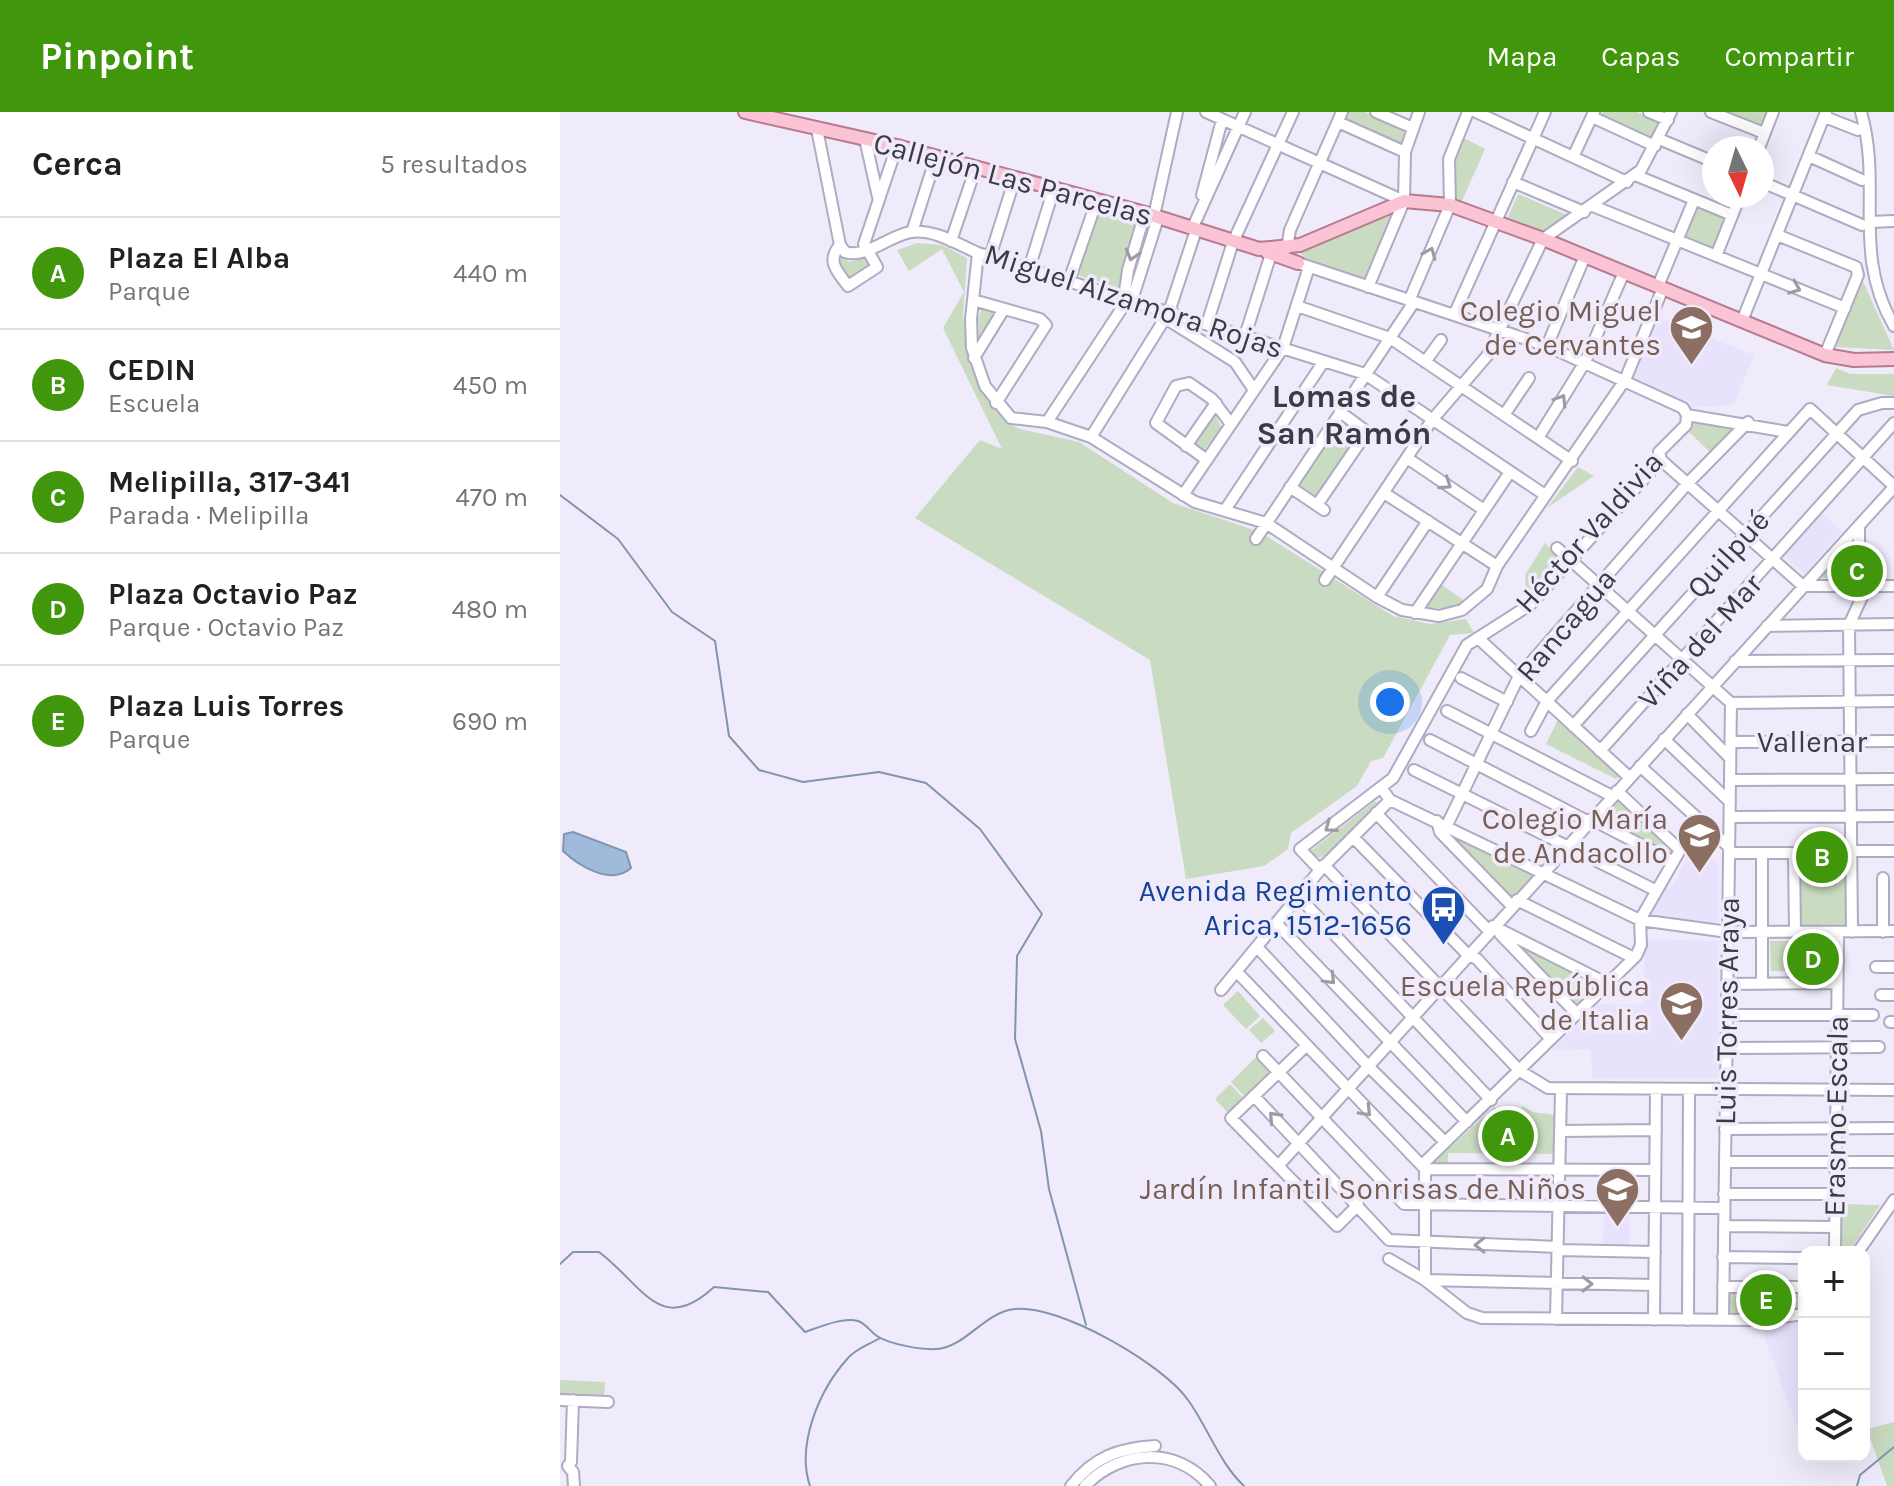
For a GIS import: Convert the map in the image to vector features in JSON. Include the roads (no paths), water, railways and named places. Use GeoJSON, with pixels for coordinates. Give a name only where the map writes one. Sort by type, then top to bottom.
{"type":"FeatureCollection","features":[{"type":"Feature","properties":{"kind":"main road","name":"Callejón Las Parcelas"},"geometry":{"type":"LineString","coordinates":[[745,112],[976,167],[1268,252]]}},
{"type":"Feature","properties":{"kind":"main road"},"geometry":{"type":"LineString","coordinates":[[1268,252],[1290,247],[1404,201],[1450,205],[1543,239],[1825,355],[1854,360],[1894,359]]}},
{"type":"Feature","properties":{"kind":"main road"},"geometry":{"type":"LineString","coordinates":[[1290,247],[1290,257],[1303,265]]}},
{"type":"Feature","properties":{"kind":"main road"},"geometry":{"type":"LineString","coordinates":[[1268,252],[1303,265]]}},
{"type":"Feature","properties":{"kind":"street"},"geometry":{"type":"LineString","coordinates":[[1047,422],[1128,299],[1128,270],[1152,216],[1177,112]]}},
{"type":"Feature","properties":{"kind":"street"},"geometry":{"type":"LineString","coordinates":[[1206,112],[1404,201]]}},
{"type":"Feature","properties":{"kind":"street"},"geometry":{"type":"LineString","coordinates":[[1199,213],[1245,112]]}},
{"type":"Feature","properties":{"kind":"street"},"geometry":{"type":"LineString","coordinates":[[1207,324],[1233,242],[1293,112]]}},
{"type":"Feature","properties":{"kind":"street"},"geometry":{"type":"LineString","coordinates":[[1376,112],[1413,128]]}},
{"type":"Feature","properties":{"kind":"street"},"geometry":{"type":"LineString","coordinates":[[1368,287],[1404,201],[1405,152],[1419,112]]}},
{"type":"Feature","properties":{"kind":"street"},"geometry":{"type":"LineString","coordinates":[[1256,539],[1412,301],[1450,205],[1449,159],[1468,112]]}},
{"type":"Feature","properties":{"kind":"street"},"geometry":{"type":"LineString","coordinates":[[1476,112],[1573,157],[1732,215]]}},
{"type":"Feature","properties":{"kind":"street"},"geometry":{"type":"LineString","coordinates":[[1454,315],[1545,112]]}},
{"type":"Feature","properties":{"kind":"street"},"geometry":{"type":"LineString","coordinates":[[1325,580],[1432,420],[1463,387],[1502,331],[1543,239],[1631,179],[1657,142],[1670,116],[1649,112]]}},
{"type":"Feature","properties":{"kind":"street"},"geometry":{"type":"LineString","coordinates":[[1763,136],[1773,112]]}},
{"type":"Feature","properties":{"kind":"street"},"geometry":{"type":"LineString","coordinates":[[1863,112],[1862,128],[1870,156],[1866,224],[1873,282],[1894,326]]}},
{"type":"Feature","properties":{"kind":"street"},"geometry":{"type":"LineString","coordinates":[[1719,113],[1764,133]]}},
{"type":"Feature","properties":{"kind":"street"},"geometry":{"type":"LineString","coordinates":[[1573,157],[1593,114],[1702,158]]}},
{"type":"Feature","properties":{"kind":"street"},"geometry":{"type":"LineString","coordinates":[[1742,321],[1824,114],[1862,128]]}},
{"type":"Feature","properties":{"kind":"street"},"geometry":{"type":"LineString","coordinates":[[1290,247],[1287,237],[1340,117],[1405,152]]}},
{"type":"Feature","properties":{"kind":"street"},"geometry":{"type":"LineString","coordinates":[[1091,437],[1167,315],[1199,213],[1222,120]]}},
{"type":"Feature","properties":{"kind":"street"},"geometry":{"type":"LineString","coordinates":[[817,129],[840,245],[850,254],[912,232],[936,157]]}},
{"type":"Feature","properties":{"kind":"street"},"geometry":{"type":"LineString","coordinates":[[865,139],[879,199]]}},
{"type":"Feature","properties":{"kind":"street"},"geometry":{"type":"LineString","coordinates":[[840,245],[834,252],[833,265],[848,286],[877,267],[864,244],[897,146]]}},
{"type":"Feature","properties":{"kind":"street"},"geometry":{"type":"LineString","coordinates":[[1809,156],[1862,180]]}},
{"type":"Feature","properties":{"kind":"street"},"geometry":{"type":"LineString","coordinates":[[951,241],[976,167]]}},
{"type":"Feature","properties":{"kind":"street"},"geometry":{"type":"LineString","coordinates":[[990,257],[1015,178]]}},
{"type":"Feature","properties":{"kind":"street"},"geometry":{"type":"LineString","coordinates":[[1513,182],[1677,240],[1845,308]]}},
{"type":"Feature","properties":{"kind":"street"},"geometry":{"type":"LineString","coordinates":[[1774,187],[1866,224],[1894,221]]}},
{"type":"Feature","properties":{"kind":"street"},"geometry":{"type":"LineString","coordinates":[[1029,269],[1054,188]]}},
{"type":"Feature","properties":{"kind":"street"},"geometry":{"type":"LineString","coordinates":[[1069,281],[1097,200]]}},
{"type":"Feature","properties":{"kind":"street"},"geometry":{"type":"LineString","coordinates":[[978,253],[971,329],[974,358],[996,403],[1017,420],[1047,422],[1091,437],[1183,495],[1266,523],[1377,597],[1415,613],[1439,616],[1462,610],[1487,589],[1497,566],[1625,380],[1694,200]]}},
{"type":"Feature","properties":{"kind":"street"},"geometry":{"type":"LineString","coordinates":[[1716,256],[1735,208]]}},
{"type":"Feature","properties":{"kind":"street","name":"Miguel Alzamora Rojas"},"geometry":{"type":"LineString","coordinates":[[912,232],[934,233],[978,253],[1128,299],[1167,315],[1207,324],[1365,374],[1545,495]]}},
{"type":"Feature","properties":{"kind":"street"},"geometry":{"type":"LineString","coordinates":[[1777,235],[1856,267],[1858,275],[1825,355]]}},
{"type":"Feature","properties":{"kind":"street"},"geometry":{"type":"LineString","coordinates":[[1245,336],[1268,252]]}},
{"type":"Feature","properties":{"kind":"street"},"geometry":{"type":"LineString","coordinates":[[1547,346],[1585,256]]}},
{"type":"Feature","properties":{"kind":"street"},"geometry":{"type":"LineString","coordinates":[[1183,495],[1283,348],[1297,306],[1303,265],[1547,346],[1683,408],[1687,415],[1748,422],[1788,432]]}},
{"type":"Feature","properties":{"kind":"street"},"geometry":{"type":"LineString","coordinates":[[1538,438],[1585,362],[1624,272]]}},
{"type":"Feature","properties":{"kind":"street"},"geometry":{"type":"LineString","coordinates":[[973,300],[1042,320],[1046,327],[996,403]]}},
{"type":"Feature","properties":{"kind":"street"},"geometry":{"type":"LineString","coordinates":[[1297,306],[1390,338],[1572,461]]}},
{"type":"Feature","properties":{"kind":"street"},"geometry":{"type":"LineString","coordinates":[[974,358],[1004,309]]}},
{"type":"Feature","properties":{"kind":"street"},"geometry":{"type":"LineString","coordinates":[[1167,315],[1235,362],[1254,390]]}},
{"type":"Feature","properties":{"kind":"street"},"geometry":{"type":"LineString","coordinates":[[1425,362],[1441,340]]}},
{"type":"Feature","properties":{"kind":"street"},"geometry":{"type":"LineString","coordinates":[[1225,510],[1324,361]]}},
{"type":"Feature","properties":{"kind":"street"},"geometry":{"type":"LineString","coordinates":[[1504,415],[1529,378]]}},
{"type":"Feature","properties":{"kind":"street"},"geometry":{"type":"LineString","coordinates":[[1207,460],[1156,423],[1176,386],[1189,383],[1216,403],[1231,424]]}},
{"type":"Feature","properties":{"kind":"street"},"geometry":{"type":"LineString","coordinates":[[1186,446],[1216,403]]}},
{"type":"Feature","properties":{"kind":"street","name":"Quilpué"},"geometry":{"type":"LineString","coordinates":[[1573,726],[1858,410],[1894,403]]}},
{"type":"Feature","properties":{"kind":"street"},"geometry":{"type":"LineString","coordinates":[[1278,1166],[1894,486],[1810,409],[1547,701],[1531,731]]}},
{"type":"Feature","properties":{"kind":"street"},"geometry":{"type":"LineString","coordinates":[[1290,487],[1320,507],[1370,434],[1340,412]]}},
{"type":"Feature","properties":{"kind":"street","name":"Héctor Valdivia"},"geometry":{"type":"LineString","coordinates":[[1478,638],[1524,610],[1571,560],[1661,460],[1659,452],[1686,425],[1687,415]]}},
{"type":"Feature","properties":{"kind":"street","name":"Rancagua"},"geometry":{"type":"LineString","coordinates":[[1442,823],[1462,793],[1519,676],[1688,483],[1748,422]]}},
{"type":"Feature","properties":{"kind":"street","name":"Viña del Mar"},"geometry":{"type":"LineString","coordinates":[[1600,751],[1894,423]]}},
{"type":"Feature","properties":{"kind":"street"},"geometry":{"type":"LineString","coordinates":[[1407,458],[1484,510]]}},
{"type":"Feature","properties":{"kind":"street"},"geometry":{"type":"LineString","coordinates":[[1661,460],[1803,586],[1894,586]]}},
{"type":"Feature","properties":{"kind":"street"},"geometry":{"type":"LineString","coordinates":[[1415,613],[1510,472]]}},
{"type":"Feature","properties":{"kind":"street"},"geometry":{"type":"LineString","coordinates":[[1384,493],[1497,566]]}},
{"type":"Feature","properties":{"kind":"street"},"geometry":{"type":"LineString","coordinates":[[1377,597],[1428,521]]}},
{"type":"Feature","properties":{"kind":"street"},"geometry":{"type":"LineString","coordinates":[[1852,932],[1849,625],[1863,586],[1859,526]]}},
{"type":"Feature","properties":{"kind":"street"},"geometry":{"type":"LineString","coordinates":[[1557,548],[1731,703],[1894,701]]}},
{"type":"Feature","properties":{"kind":"street"},"geometry":{"type":"LineString","coordinates":[[1767,626],[1894,624]]}},
{"type":"Feature","properties":{"kind":"street"},"geometry":{"type":"LineString","coordinates":[[1629,777],[1478,638],[1467,645],[1403,765],[1382,789],[1300,849],[1520,1071],[1548,1088],[1894,1090]]}},
{"type":"Feature","properties":{"kind":"street"},"geometry":{"type":"LineString","coordinates":[[1735,661],[1894,660]]}},
{"type":"Feature","properties":{"kind":"street"},"geometry":{"type":"LineString","coordinates":[[1461,678],[1507,702]]}},
{"type":"Feature","properties":{"kind":"street","name":"Luis Torres Araya"},"geometry":{"type":"LineString","coordinates":[[1723,1320],[1731,703]]}},
{"type":"Feature","properties":{"kind":"street"},"geometry":{"type":"LineString","coordinates":[[1425,1280],[1425,1162],[1634,958],[1641,945],[1640,920],[1680,850],[1614,793],[1447,711]]}},
{"type":"Feature","properties":{"kind":"street","name":"Vallenar"},"geometry":{"type":"LineString","coordinates":[[1687,714],[1730,758]]}},
{"type":"Feature","properties":{"kind":"street"},"geometry":{"type":"LineString","coordinates":[[1664,739],[1730,802]]}},
{"type":"Feature","properties":{"kind":"street"},"geometry":{"type":"LineString","coordinates":[[1430,740],[1672,861]]}},
{"type":"Feature","properties":{"kind":"street","name":"Vallenar"},"geometry":{"type":"LineString","coordinates":[[1731,742],[1894,741]]}},
{"type":"Feature","properties":{"kind":"street"},"geometry":{"type":"LineString","coordinates":[[1640,766],[1729,850],[1794,853],[1795,932]]}},
{"type":"Feature","properties":{"kind":"street"},"geometry":{"type":"LineString","coordinates":[[1414,770],[1655,890]]}},
{"type":"Feature","properties":{"kind":"street"},"geometry":{"type":"LineString","coordinates":[[1730,780],[1894,779]]}},
{"type":"Feature","properties":{"kind":"street"},"geometry":{"type":"LineString","coordinates":[[1382,789],[1390,800],[1640,920],[1728,932],[1888,932],[1883,878]]}},
{"type":"Feature","properties":{"kind":"street"},"geometry":{"type":"LineString","coordinates":[[1221,990],[1322,868],[1390,800]]}},
{"type":"Feature","properties":{"kind":"street"},"geometry":{"type":"LineString","coordinates":[[1376,813],[1577,1014]]}},
{"type":"Feature","properties":{"kind":"street"},"geometry":{"type":"LineString","coordinates":[[1730,817],[1894,816]]}},
{"type":"Feature","properties":{"kind":"street"},"geometry":{"type":"LineString","coordinates":[[1442,823],[1440,832],[1514,903],[1634,958]]}},
{"type":"Feature","properties":{"kind":"street"},"geometry":{"type":"LineString","coordinates":[[1353,837],[1468,955],[1477,959],[1551,1039]]}},
{"type":"Feature","properties":{"kind":"street"},"geometry":{"type":"LineString","coordinates":[[1851,851],[1894,851]]}},
{"type":"Feature","properties":{"kind":"street"},"geometry":{"type":"LineString","coordinates":[[1762,853],[1762,984]]}},
{"type":"Feature","properties":{"kind":"street"},"geometry":{"type":"LineString","coordinates":[[1298,896],[1491,1100]]}},
{"type":"Feature","properties":{"kind":"street"},"geometry":{"type":"LineString","coordinates":[[1276,923],[1467,1122]]}},
{"type":"Feature","properties":{"kind":"street"},"geometry":{"type":"LineString","coordinates":[[1491,929],[1608,984]]}},
{"type":"Feature","properties":{"kind":"street","name":"Erasmo Escala"},"geometry":{"type":"LineString","coordinates":[[1835,1246],[1838,932]]}},
{"type":"Feature","properties":{"kind":"street"},"geometry":{"type":"LineString","coordinates":[[1257,947],[1368,1066],[1445,1142]]}},
{"type":"Feature","properties":{"kind":"street"},"geometry":{"type":"LineString","coordinates":[[1876,967],[1894,967]]}},
{"type":"Feature","properties":{"kind":"street"},"geometry":{"type":"LineString","coordinates":[[1237,972],[1346,1090],[1425,1169],[1655,1170]]}},
{"type":"Feature","properties":{"kind":"street"},"geometry":{"type":"LineString","coordinates":[[1727,984],[1837,983]]}},
{"type":"Feature","properties":{"kind":"street"},"geometry":{"type":"LineString","coordinates":[[1881,995],[1894,995]]}},
{"type":"Feature","properties":{"kind":"street"},"geometry":{"type":"LineString","coordinates":[[1727,1015],[1873,1015]]}},
{"type":"Feature","properties":{"kind":"street"},"geometry":{"type":"LineString","coordinates":[[1305,1047],[1231,1118],[1337,1226],[1358,1205]]}},
{"type":"Feature","properties":{"kind":"street"},"geometry":{"type":"LineString","coordinates":[[1726,1048],[1879,1047]]}},
{"type":"Feature","properties":{"kind":"street"},"geometry":{"type":"LineString","coordinates":[[1263,1056],[1404,1204],[1724,1208]]}},
{"type":"Feature","properties":{"kind":"street"},"geometry":{"type":"LineString","coordinates":[[1556,1319],[1561,1090]]}},
{"type":"Feature","properties":{"kind":"street"},"geometry":{"type":"LineString","coordinates":[[1654,1320],[1656,1091]]}},
{"type":"Feature","properties":{"kind":"street"},"geometry":{"type":"LineString","coordinates":[[1688,1320],[1689,1091]]}},
{"type":"Feature","properties":{"kind":"street"},"geometry":{"type":"LineString","coordinates":[[1254,1096],[1389,1240],[1424,1244],[1655,1252]]}},
{"type":"Feature","properties":{"kind":"street"},"geometry":{"type":"LineString","coordinates":[[1725,1129],[1894,1128]]}},
{"type":"Feature","properties":{"kind":"street"},"geometry":{"type":"LineString","coordinates":[[1560,1131],[1656,1130]]}},
{"type":"Feature","properties":{"kind":"street"},"geometry":{"type":"LineString","coordinates":[[1725,1162],[1894,1162]]}},
{"type":"Feature","properties":{"kind":"street"},"geometry":{"type":"LineString","coordinates":[[1724,1194],[1835,1194]]}},
{"type":"Feature","properties":{"kind":"street"},"geometry":{"type":"LineString","coordinates":[[1862,1246],[1894,1200]]}},
{"type":"Feature","properties":{"kind":"street"},"geometry":{"type":"LineString","coordinates":[[1724,1226],[1835,1227]]}},
{"type":"Feature","properties":{"kind":"street"},"geometry":{"type":"LineString","coordinates":[[1723,1257],[1798,1258]]}},
{"type":"Feature","properties":{"kind":"street"},"geometry":{"type":"LineString","coordinates":[[1389,1259],[1477,1317],[1723,1320],[1798,1314]]}},
{"type":"Feature","properties":{"kind":"street"},"geometry":{"type":"LineString","coordinates":[[1425,1280],[1654,1285]]}},
{"type":"Feature","properties":{"kind":"street"},"geometry":{"type":"LineString","coordinates":[[1723,1287],[1798,1287]]}},
{"type":"Feature","properties":{"kind":"street"},"geometry":{"type":"LineString","coordinates":[[560,1400],[608,1402]]}},
{"type":"Feature","properties":{"kind":"street"},"geometry":{"type":"LineString","coordinates":[[573,1400],[571,1462],[564,1467],[573,1472],[574,1486]]}},
{"type":"Feature","properties":{"kind":"street"},"geometry":{"type":"LineString","coordinates":[[1085,1486],[1111,1465],[1155,1446]]}},
{"type":"Feature","properties":{"kind":"street"},"geometry":{"type":"LineString","coordinates":[[1071,1486],[1097,1461],[1120,1450],[1142,1452],[1177,1462],[1210,1486]]}},
{"type":"Feature","properties":{"kind":"water"},"geometry":{"type":"Polygon","coordinates":[[[573,832],[626,852],[631,868],[614,875],[596,872],[578,863],[563,851],[564,834],[573,832]]]}},
{"type":"Feature","properties":{"kind":"waterway"},"geometry":{"type":"LineString","coordinates":[[560,495],[618,539],[672,612],[715,641],[729,736],[759,770],[803,782],[879,772],[926,783],[980,829],[1042,914],[1017,956],[1015,1039],[1041,1131],[1049,1189],[1086,1325]]}},
{"type":"Feature","properties":{"kind":"waterway"},"geometry":{"type":"LineString","coordinates":[[560,1264],[573,1252],[599,1252],[640,1291],[665,1307],[679,1307],[695,1301],[714,1287],[768,1292],[805,1332],[838,1321],[852,1320],[863,1324],[882,1339],[922,1349],[936,1349],[956,1343],[994,1316],[1015,1309],[1057,1316],[1109,1339],[1157,1370],[1175,1386],[1195,1410],[1228,1467],[1244,1486]]}},
{"type":"Feature","properties":{"kind":"waterway"},"geometry":{"type":"LineString","coordinates":[[810,1486],[806,1470],[808,1436],[820,1402],[837,1371],[851,1355],[880,1338]]}},
{"type":"Feature","properties":{"kind":"waterway"},"geometry":{"type":"LineString","coordinates":[[1857,1486],[1860,1475],[1894,1447]]}},
{"type":"Feature","properties":{"kind":"place","name":"Colegio Miguel de Cervantes"},"geometry":{"type":"Point","coordinates":[1692,367]}},
{"type":"Feature","properties":{"kind":"place","name":"Melipilla, 317-341"},"geometry":{"type":"Point","coordinates":[1857,571]}},
{"type":"Feature","properties":{"kind":"place","name":"CEDIN"},"geometry":{"type":"Point","coordinates":[1822,857]}},
{"type":"Feature","properties":{"kind":"place","name":"Colegio María de Andacollo"},"geometry":{"type":"Point","coordinates":[1699,875]}},
{"type":"Feature","properties":{"kind":"place","name":"Avenida Regimiento Arica, 1512-1656"},"geometry":{"type":"Point","coordinates":[1443,947]}},
{"type":"Feature","properties":{"kind":"place","name":"Plaza Octavio Paz"},"geometry":{"type":"Point","coordinates":[1813,959]}},
{"type":"Feature","properties":{"kind":"place","name":"Escuela República de Italia"},"geometry":{"type":"Point","coordinates":[1681,1042]}},
{"type":"Feature","properties":{"kind":"place","name":"Plaza El Alba"},"geometry":{"type":"Point","coordinates":[1508,1136]}},
{"type":"Feature","properties":{"kind":"place","name":"Jardín Infantil Sonrisas de Niños"},"geometry":{"type":"Point","coordinates":[1617,1228]}},
{"type":"Feature","properties":{"kind":"place","name":"Plaza Luis Torres"},"geometry":{"type":"Point","coordinates":[1766,1300]}},
{"type":"Feature","properties":{"kind":"district","name":"Lomas de San Ramón"},"geometry":{"type":"Point","coordinates":[1344,414]}}]}
